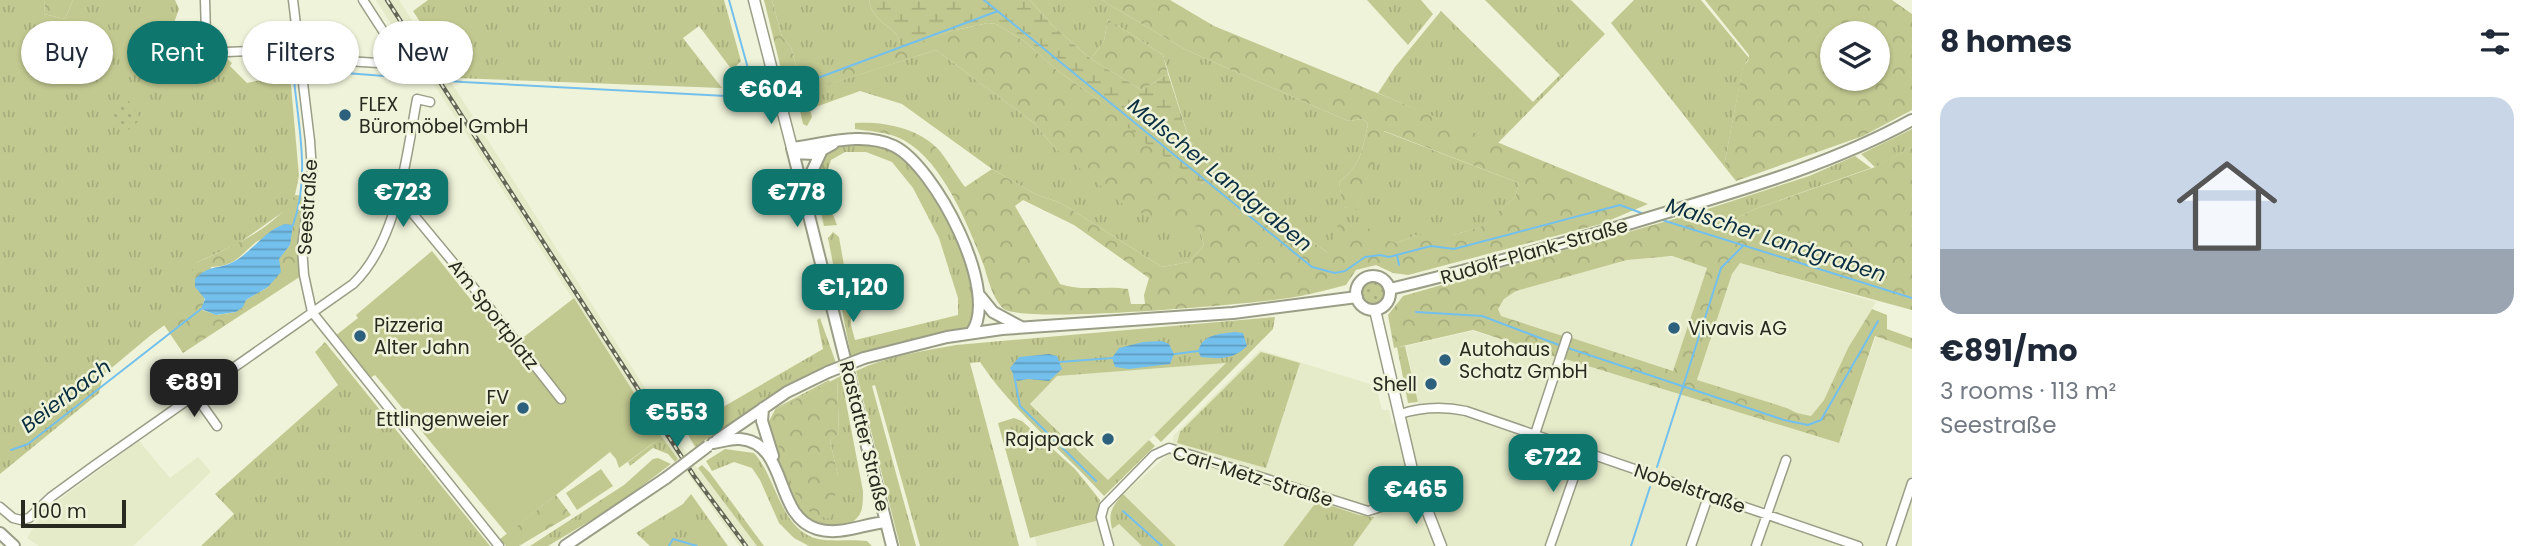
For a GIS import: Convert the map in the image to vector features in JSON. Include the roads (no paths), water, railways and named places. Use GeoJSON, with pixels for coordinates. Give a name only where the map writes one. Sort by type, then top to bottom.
{"type":"FeatureCollection","features":[{"type":"Feature","properties":{"kind":"main road","name":"Rudolf-Plank-Straße"},"geometry":{"type":"LineString","coordinates":[[1390,289],[1452,275],[1664,214],[1814,165],[1912,120]]}},
{"type":"Feature","properties":{"kind":"main road"},"geometry":{"type":"LineString","coordinates":[[793,151],[864,139],[892,145],[919,166],[934,184],[960,234],[980,296],[980,317],[978,325],[971,333]]}},
{"type":"Feature","properties":{"kind":"main road"},"geometry":{"type":"LineString","coordinates":[[793,151],[805,156],[821,152],[835,142]]}},
{"type":"Feature","properties":{"kind":"main road","name":"Rastatter Straße"},"geometry":{"type":"LineString","coordinates":[[793,151],[892,546]]}},
{"type":"Feature","properties":{"kind":"main road"},"geometry":{"type":"LineString","coordinates":[[803,191],[821,152]]}},
{"type":"Feature","properties":{"kind":"main road"},"geometry":{"type":"LineString","coordinates":[[1370,276],[1385,280],[1390,289],[1389,301],[1381,309],[1362,306],[1357,297],[1357,286],[1370,276]]}},
{"type":"Feature","properties":{"kind":"main road"},"geometry":{"type":"LineString","coordinates":[[980,296],[993,312],[1021,327]]}},
{"type":"Feature","properties":{"kind":"main road"},"geometry":{"type":"LineString","coordinates":[[565,546],[763,408],[828,372],[864,358],[971,333],[1021,327],[1220,314],[1357,297]]}},
{"type":"Feature","properties":{"kind":"main road"},"geometry":{"type":"LineString","coordinates":[[763,408],[762,421],[774,466],[786,497],[797,515],[808,525],[822,530],[839,531],[886,522]]}},
{"type":"Feature","properties":{"kind":"main road"},"geometry":{"type":"LineString","coordinates":[[710,445],[736,439],[755,443],[767,453],[774,466]]}},
{"type":"Feature","properties":{"kind":"main road"},"geometry":{"type":"LineString","coordinates":[[0,533],[14,546]]}},
{"type":"Feature","properties":{"kind":"street"},"geometry":{"type":"LineString","coordinates":[[205,0],[206,21]]}},
{"type":"Feature","properties":{"kind":"street","name":"Seestraße"},"geometry":{"type":"LineString","coordinates":[[293,0],[295,21]]}},
{"type":"Feature","properties":{"kind":"street"},"geometry":{"type":"LineString","coordinates":[[359,62],[390,64],[396,60],[397,55],[363,0]]}},
{"type":"Feature","properties":{"kind":"street","name":"Rastatter Straße"},"geometry":{"type":"LineString","coordinates":[[754,0],[793,151]]}},
{"type":"Feature","properties":{"kind":"street","name":"Seestraße"},"geometry":{"type":"LineString","coordinates":[[302,84],[312,171],[302,247],[304,275],[312,312]]}},
{"type":"Feature","properties":{"kind":"street"},"geometry":{"type":"LineString","coordinates":[[0,507],[17,520],[32,516],[57,493],[354,284],[370,266],[399,197],[417,99],[430,102]]}},
{"type":"Feature","properties":{"kind":"street","name":"Am Sportplatz"},"geometry":{"type":"LineString","coordinates":[[399,197],[458,267],[561,399]]}},
{"type":"Feature","properties":{"kind":"street"},"geometry":{"type":"LineString","coordinates":[[1375,310],[1413,474],[1441,546]]}},
{"type":"Feature","properties":{"kind":"street"},"geometry":{"type":"LineString","coordinates":[[312,312],[499,546]]}},
{"type":"Feature","properties":{"kind":"street"},"geometry":{"type":"LineString","coordinates":[[1535,435],[1567,337]]}},
{"type":"Feature","properties":{"kind":"street"},"geometry":{"type":"LineString","coordinates":[[195,395],[216,426]]}},
{"type":"Feature","properties":{"kind":"street","name":"Nobelstraße"},"geometry":{"type":"LineString","coordinates":[[1400,414],[1425,408],[1454,408],[1858,546]]}},
{"type":"Feature","properties":{"kind":"street","name":"Carl-Metz-Straße"},"geometry":{"type":"LineString","coordinates":[[1108,546],[1101,517],[1104,506],[1154,456],[1169,448],[1368,511],[1420,495]]}},
{"type":"Feature","properties":{"kind":"street"},"geometry":{"type":"LineString","coordinates":[[1550,546],[1583,451]]}},
{"type":"Feature","properties":{"kind":"street","name":"Nobelstraße"},"geometry":{"type":"LineString","coordinates":[[1767,514],[1786,460]]}},
{"type":"Feature","properties":{"kind":"street"},"geometry":{"type":"LineString","coordinates":[[1891,546],[1912,483]]}},
{"type":"Feature","properties":{"kind":"street"},"geometry":{"type":"LineString","coordinates":[[1691,546],[1709,494]]}},
{"type":"Feature","properties":{"kind":"street"},"geometry":{"type":"LineString","coordinates":[[1756,546],[1767,514]]}},
{"type":"Feature","properties":{"kind":"water"},"geometry":{"type":"Polygon","coordinates":[[[285,224],[293,225],[290,245],[279,259],[281,272],[268,287],[246,300],[243,307],[236,312],[216,315],[201,309],[205,299],[195,287],[195,279],[205,271],[235,261],[271,231],[285,224]]]}},
{"type":"Feature","properties":{"kind":"water"},"geometry":{"type":"Polygon","coordinates":[[[1235,332],[1243,333],[1247,346],[1242,351],[1226,358],[1201,357],[1198,351],[1200,345],[1208,338],[1235,332]]]}},
{"type":"Feature","properties":{"kind":"water"},"geometry":{"type":"Polygon","coordinates":[[[1162,341],[1169,344],[1174,354],[1170,364],[1129,369],[1115,367],[1112,358],[1119,348],[1162,341]]]}},
{"type":"Feature","properties":{"kind":"water"},"geometry":{"type":"Polygon","coordinates":[[[1049,354],[1057,356],[1062,369],[1049,381],[1017,381],[1010,368],[1019,357],[1049,354]]]}},
{"type":"Feature","properties":{"kind":"waterway"},"geometry":{"type":"LineString","coordinates":[[729,0],[749,72]]}},
{"type":"Feature","properties":{"kind":"waterway","name":"Malscher Landgraben"},"geometry":{"type":"LineString","coordinates":[[984,0],[1312,267],[1335,273],[1345,271],[1365,257],[1389,257],[1431,246],[1454,249],[1620,205],[1644,214]]}},
{"type":"Feature","properties":{"kind":"waterway","name":"Beierbach"},"geometry":{"type":"LineString","coordinates":[[796,86],[998,11]]}},
{"type":"Feature","properties":{"kind":"waterway","name":"Beierbach"},"geometry":{"type":"LineString","coordinates":[[359,74],[745,97],[758,94]]}},
{"type":"Feature","properties":{"kind":"waterway","name":"Beierbach"},"geometry":{"type":"LineString","coordinates":[[293,225],[302,171],[294,84]]}},
{"type":"Feature","properties":{"kind":"waterway","name":"Malscher Landgraben"},"geometry":{"type":"LineString","coordinates":[[1659,219],[1912,298]]}},
{"type":"Feature","properties":{"kind":"waterway"},"geometry":{"type":"LineString","coordinates":[[1657,467],[1721,268],[1743,246]]}},
{"type":"Feature","properties":{"kind":"waterway"},"geometry":{"type":"LineString","coordinates":[[1397,255],[1399,265]]}},
{"type":"Feature","properties":{"kind":"waterway","name":"Beierbach"},"geometry":{"type":"LineString","coordinates":[[11,450],[28,444],[201,309]]}},
{"type":"Feature","properties":{"kind":"waterway"},"geometry":{"type":"LineString","coordinates":[[1416,312],[1482,316],[1559,345]]}},
{"type":"Feature","properties":{"kind":"waterway"},"geometry":{"type":"LineString","coordinates":[[1568,348],[1784,420],[1808,425],[1821,420],[1878,321]]}},
{"type":"Feature","properties":{"kind":"waterway"},"geometry":{"type":"LineString","coordinates":[[1175,354],[1198,351]]}},
{"type":"Feature","properties":{"kind":"waterway"},"geometry":{"type":"LineString","coordinates":[[1059,362],[1113,358]]}},
{"type":"Feature","properties":{"kind":"waterway"},"geometry":{"type":"LineString","coordinates":[[1014,375],[1020,406],[1096,481]]}},
{"type":"Feature","properties":{"kind":"waterway"},"geometry":{"type":"LineString","coordinates":[[1631,546],[1650,487]]}},
{"type":"Feature","properties":{"kind":"waterway"},"geometry":{"type":"LineString","coordinates":[[1123,511],[1162,546]]}},
{"type":"Feature","properties":{"kind":"waterway"},"geometry":{"type":"LineString","coordinates":[[669,546],[673,539],[697,546]]}},
{"type":"Feature","properties":{"kind":"railway"},"geometry":{"type":"LineString","coordinates":[[387,0],[694,476],[746,546]]}},
{"type":"Feature","properties":{"kind":"place","name":"FLEX Büromöbel GmbH"},"geometry":{"type":"Point","coordinates":[345,115]}},
{"type":"Feature","properties":{"kind":"place","name":"Vivavis AG"},"geometry":{"type":"Point","coordinates":[1674,328]}},
{"type":"Feature","properties":{"kind":"place","name":"Pizzeria Alter Jahn"},"geometry":{"type":"Point","coordinates":[360,336]}},
{"type":"Feature","properties":{"kind":"place","name":"Autohaus Schatz GmbH"},"geometry":{"type":"Point","coordinates":[1445,360]}},
{"type":"Feature","properties":{"kind":"place","name":"Shell"},"geometry":{"type":"Point","coordinates":[1431,384]}},
{"type":"Feature","properties":{"kind":"place","name":"FV Ettlingenweier"},"geometry":{"type":"Point","coordinates":[523,408]}},
{"type":"Feature","properties":{"kind":"place","name":"Rajapack"},"geometry":{"type":"Point","coordinates":[1108,439]}}]}
